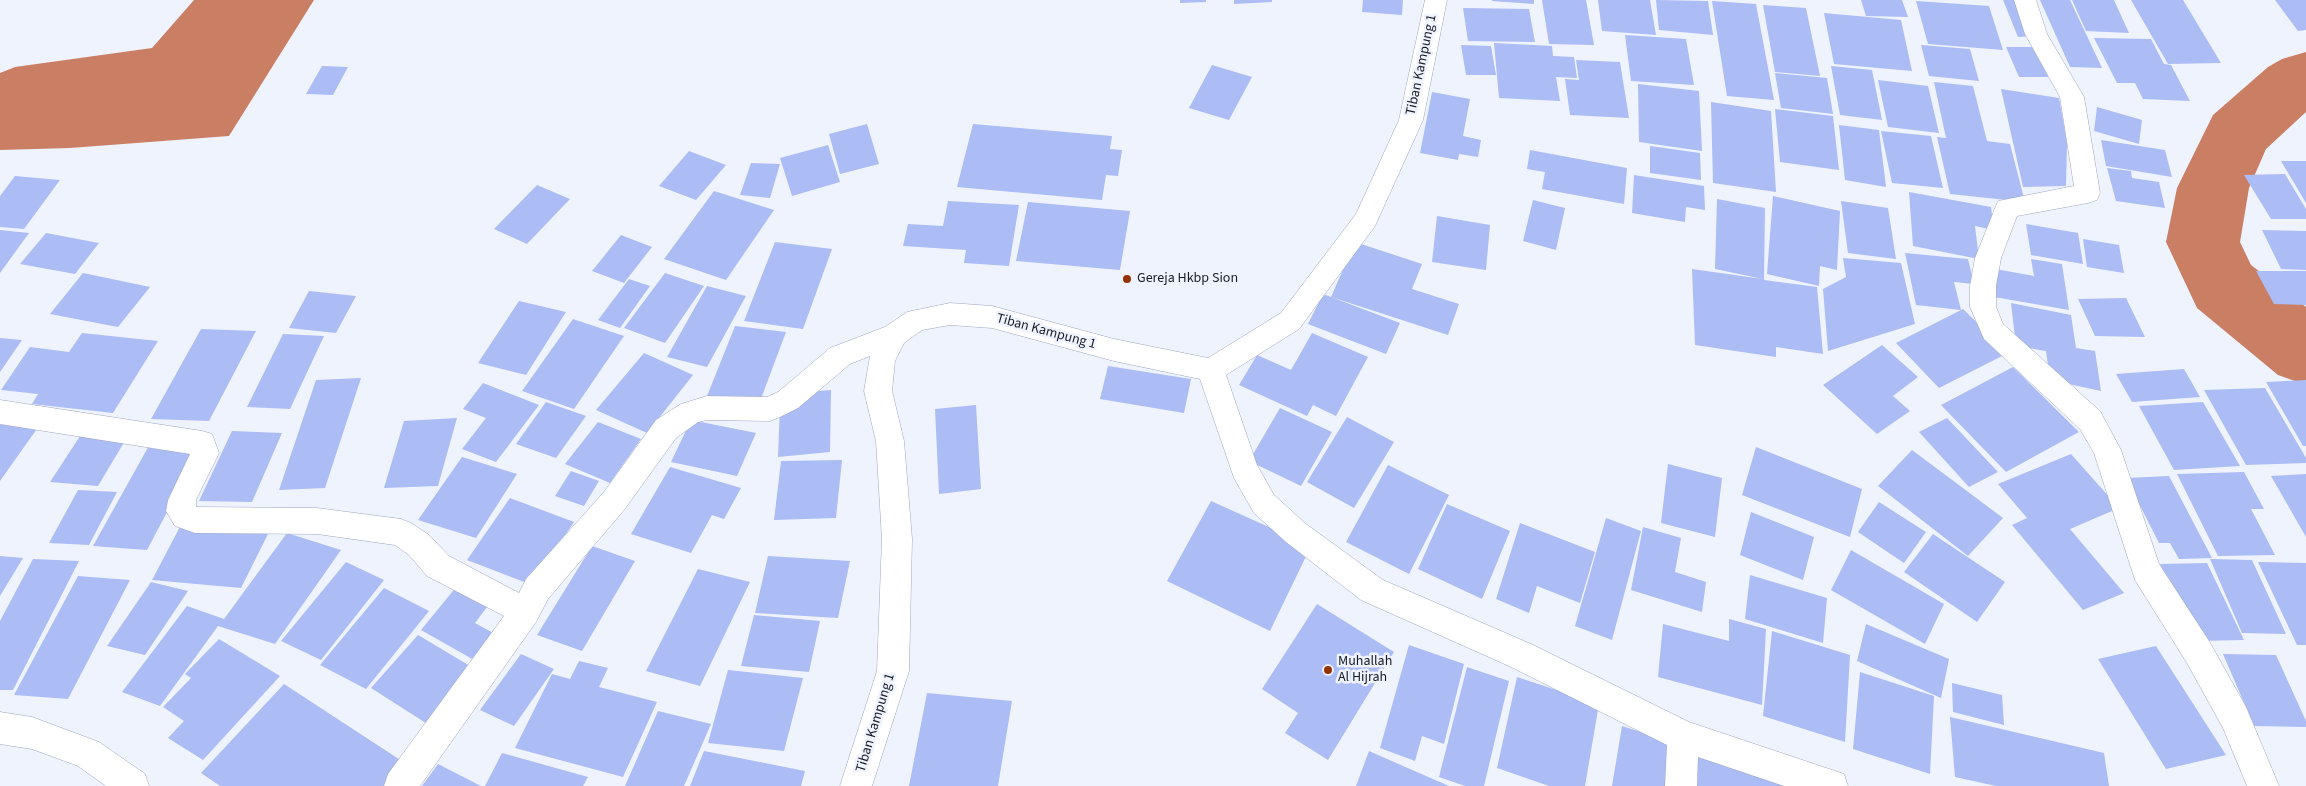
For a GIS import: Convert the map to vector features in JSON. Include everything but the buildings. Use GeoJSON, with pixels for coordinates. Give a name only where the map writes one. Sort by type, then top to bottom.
{"type":"FeatureCollection","features":[{"type":"Feature","properties":{"kind":"street","name":"Tiban Kampung 1"},"geometry":{"type":"LineString","coordinates":[[856,786],[893,671],[897,539],[890,441],[878,390],[881,361],[894,335],[916,320],[950,314],[992,317],[1114,350],[1211,370],[1290,321],[1366,219],[1411,120],[1436,0]]}},
{"type":"Feature","properties":{"kind":"street"},"geometry":{"type":"LineString","coordinates":[[2025,0],[2036,34],[2072,97],[2088,193],[2007,208],[1988,258],[1982,286],[1983,307],[1993,331],[2090,420],[2107,450],[2146,570],[2198,652],[2235,718],[2262,786]]}},
{"type":"Feature","properties":{"kind":"street"},"geometry":{"type":"LineString","coordinates":[[400,786],[525,612],[537,589],[614,501],[656,442],[677,420],[691,412],[707,408],[770,409],[788,400],[840,356],[894,335]]}},
{"type":"Feature","properties":{"kind":"street"},"geometry":{"type":"LineString","coordinates":[[1211,370],[1244,470],[1264,504],[1296,533],[1372,590],[1520,655],[1683,736],[1832,786]]}},
{"type":"Feature","properties":{"kind":"street"},"geometry":{"type":"LineString","coordinates":[[0,412],[202,443],[204,453],[182,500],[180,511],[185,517],[195,520],[246,522],[317,521],[401,532],[419,545],[438,566],[525,612]]}},
{"type":"Feature","properties":{"kind":"street"},"geometry":{"type":"LineString","coordinates":[[0,728],[32,733],[88,753],[133,786]]}},
{"type":"Feature","properties":{"kind":"street"},"geometry":{"type":"LineString","coordinates":[[1681,786],[1683,736]]}},
{"type":"Feature","properties":{"kind":"shaded area"},"geometry":{"type":"Polygon","coordinates":[[[194,0],[314,0],[229,136],[70,148],[0,150],[0,73],[15,67],[152,48],[194,0]]]}},
{"type":"Feature","properties":{"kind":"waterway"},"geometry":{"type":"LineString","coordinates":[[2306,77],[2292,85],[2238,134],[2213,188],[2203,242],[2224,286],[2306,352]]}},
{"type":"Feature","properties":{"kind":"place","name":"Gereja Hkbp Sion"},"geometry":{"type":"Point","coordinates":[1127,279]}},
{"type":"Feature","properties":{"kind":"place","name":"Muhallah Al Hijrah"},"geometry":{"type":"Point","coordinates":[1328,670]}}]}
